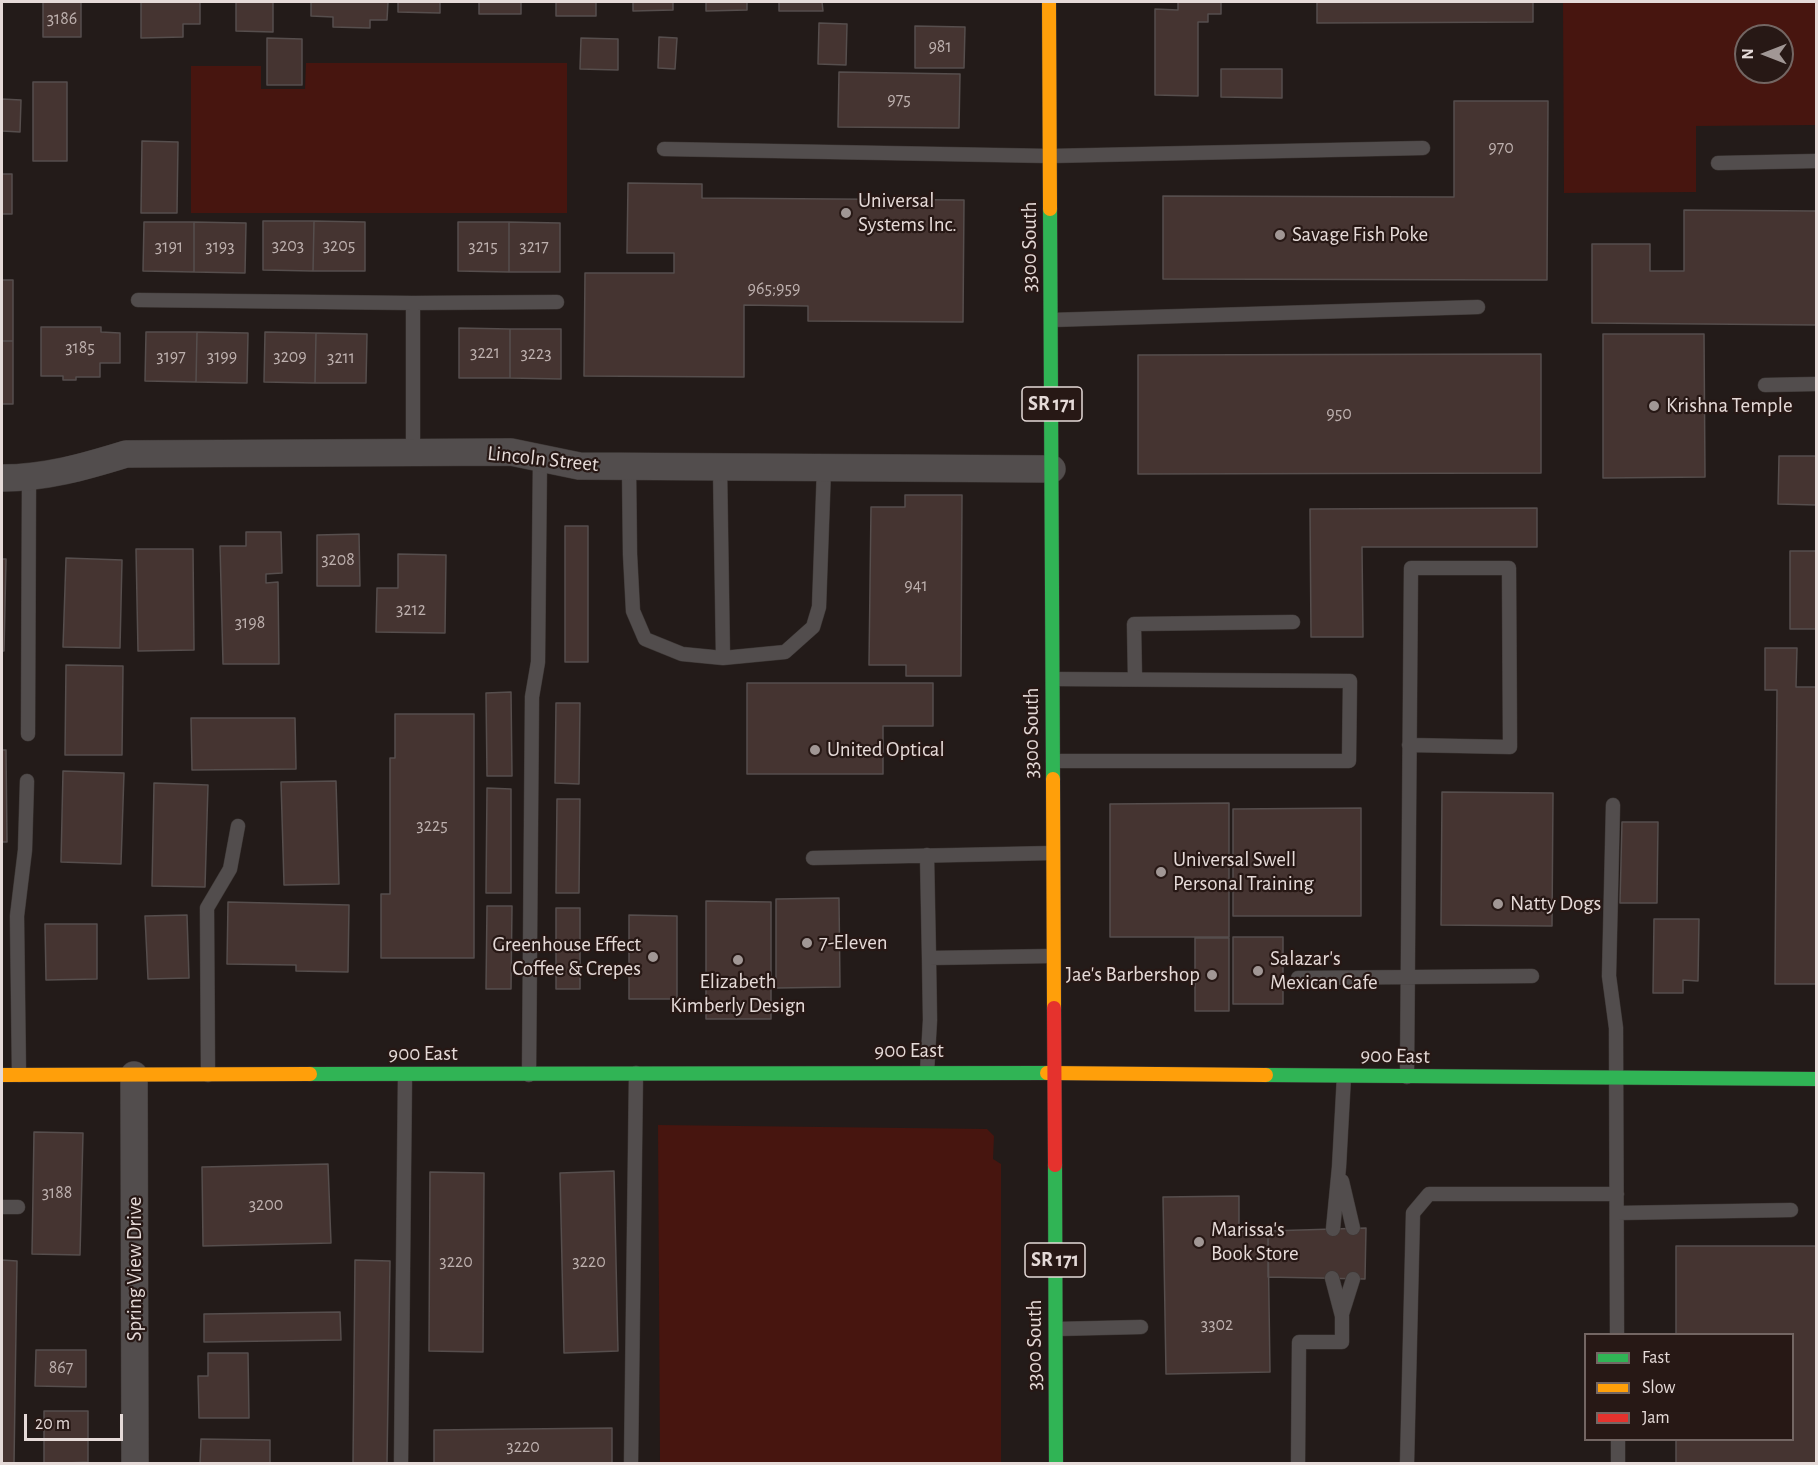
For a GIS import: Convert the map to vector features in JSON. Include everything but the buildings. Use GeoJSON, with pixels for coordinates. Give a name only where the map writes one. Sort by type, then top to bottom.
{"type":"FeatureCollection","features":[{"type":"Feature","properties":{"kind":"main road","name":"3300 South"},"geometry":{"type":"LineString","coordinates":[[1049,2],[1056,1464]]}},
{"type":"Feature","properties":{"kind":"main road","name":"900 East"},"geometry":{"type":"LineString","coordinates":[[2,1075],[927,1072],[1816,1079]]}},
{"type":"Feature","properties":{"kind":"street","name":"Lincoln Street"},"geometry":{"type":"LineString","coordinates":[[2,478],[29,478],[78,469],[126,454],[511,452],[579,466],[1052,469]]}},
{"type":"Feature","properties":{"kind":"street","name":"Spring View Drive"},"geometry":{"type":"LineString","coordinates":[[134,1074],[135,1464]]}},
{"type":"Feature","properties":{"kind":"lane"},"geometry":{"type":"LineString","coordinates":[[664,149],[1050,156],[1423,148]]}},
{"type":"Feature","properties":{"kind":"lane"},"geometry":{"type":"LineString","coordinates":[[1718,163],[1816,161]]}},
{"type":"Feature","properties":{"kind":"lane"},"geometry":{"type":"LineString","coordinates":[[138,300],[557,302]]}},
{"type":"Feature","properties":{"kind":"lane"},"geometry":{"type":"LineString","coordinates":[[413,303],[413,453]]}},
{"type":"Feature","properties":{"kind":"lane"},"geometry":{"type":"LineString","coordinates":[[1051,320],[1478,307]]}},
{"type":"Feature","properties":{"kind":"lane"},"geometry":{"type":"LineString","coordinates":[[1765,385],[1816,384]]}},
{"type":"Feature","properties":{"kind":"lane"},"geometry":{"type":"LineString","coordinates":[[529,1074],[532,697],[538,662],[540,458]]}},
{"type":"Feature","properties":{"kind":"lane"},"geometry":{"type":"LineString","coordinates":[[629,467],[633,611],[645,639],[682,654],[723,658],[785,652],[813,627],[819,606],[824,468]]}},
{"type":"Feature","properties":{"kind":"lane"},"geometry":{"type":"LineString","coordinates":[[720,467],[723,658]]}},
{"type":"Feature","properties":{"kind":"lane"},"geometry":{"type":"LineString","coordinates":[[28,734],[29,478]]}},
{"type":"Feature","properties":{"kind":"lane"},"geometry":{"type":"LineString","coordinates":[[1407,1077],[1409,745],[1411,568],[1509,568],[1510,747],[1409,745]]}},
{"type":"Feature","properties":{"kind":"lane"},"geometry":{"type":"LineString","coordinates":[[1135,679],[1134,624],[1293,622]]}},
{"type":"Feature","properties":{"kind":"lane"},"geometry":{"type":"LineString","coordinates":[[1053,679],[1350,681],[1349,761],[1053,761]]}},
{"type":"Feature","properties":{"kind":"lane"},"geometry":{"type":"LineString","coordinates":[[19,1075],[17,916],[25,850],[27,781]]}},
{"type":"Feature","properties":{"kind":"lane"},"geometry":{"type":"LineString","coordinates":[[1613,805],[1610,976],[1616,1028],[1617,1333]]}},
{"type":"Feature","properties":{"kind":"lane"},"geometry":{"type":"LineString","coordinates":[[208,1075],[207,908],[230,869],[238,826]]}},
{"type":"Feature","properties":{"kind":"lane"},"geometry":{"type":"LineString","coordinates":[[813,858],[1053,853]]}},
{"type":"Feature","properties":{"kind":"lane"},"geometry":{"type":"LineString","coordinates":[[927,855],[930,958],[927,1072]]}},
{"type":"Feature","properties":{"kind":"lane"},"geometry":{"type":"LineString","coordinates":[[930,958],[1053,956]]}},
{"type":"Feature","properties":{"kind":"lane"},"geometry":{"type":"LineString","coordinates":[[1298,978],[1532,976]]}},
{"type":"Feature","properties":{"kind":"lane"},"geometry":{"type":"LineString","coordinates":[[631,1464],[636,1073]]}},
{"type":"Feature","properties":{"kind":"lane"},"geometry":{"type":"LineString","coordinates":[[401,1464],[405,1074]]}},
{"type":"Feature","properties":{"kind":"lane"},"geometry":{"type":"LineString","coordinates":[[1333,1229],[1344,1076]]}},
{"type":"Feature","properties":{"kind":"lane"},"geometry":{"type":"LineString","coordinates":[[1339,1167],[1353,1228]]}},
{"type":"Feature","properties":{"kind":"lane"},"geometry":{"type":"LineString","coordinates":[[1407,1464],[1413,1213],[1429,1194],[1617,1194]]}},
{"type":"Feature","properties":{"kind":"lane"},"geometry":{"type":"LineString","coordinates":[[2,1207],[18,1207]]}},
{"type":"Feature","properties":{"kind":"lane"},"geometry":{"type":"LineString","coordinates":[[1617,1213],[1791,1210]]}},
{"type":"Feature","properties":{"kind":"lane"},"geometry":{"type":"LineString","coordinates":[[1298,1464],[1299,1342],[1342,1342],[1342,1317],[1332,1278]]}},
{"type":"Feature","properties":{"kind":"lane"},"geometry":{"type":"LineString","coordinates":[[1342,1317],[1353,1279]]}},
{"type":"Feature","properties":{"kind":"lane"},"geometry":{"type":"LineString","coordinates":[[1056,1329],[1141,1327]]}},
{"type":"Feature","properties":{"kind":"lane"},"geometry":{"type":"LineString","coordinates":[[1618,1441],[1618,1464]]}},
{"type":"Feature","properties":{"kind":"shaded area"},"geometry":{"type":"Polygon","coordinates":[[[1563,2],[1816,2],[1816,125],[1696,126],[1696,192],[1564,193],[1563,2]]]}},
{"type":"Feature","properties":{"kind":"shaded area"},"geometry":{"type":"Polygon","coordinates":[[[306,63],[567,63],[567,213],[191,213],[191,66],[261,66],[261,89],[305,89],[306,63]]]}},
{"type":"Feature","properties":{"kind":"shaded area"},"geometry":{"type":"Polygon","coordinates":[[[658,1125],[987,1129],[994,1136],[993,1159],[1001,1164],[1001,1463],[660,1463],[658,1125]]]}},
{"type":"Feature","properties":{"kind":"traffic: fast"},"geometry":{"type":"LineString","coordinates":[[1050,209],[1053,779]]}},
{"type":"Feature","properties":{"kind":"traffic: fast"},"geometry":{"type":"LineString","coordinates":[[310,1074],[1047,1073]]}},
{"type":"Feature","properties":{"kind":"traffic: fast"},"geometry":{"type":"LineString","coordinates":[[1266,1075],[1816,1079]]}},
{"type":"Feature","properties":{"kind":"traffic: fast"},"geometry":{"type":"LineString","coordinates":[[1055,1165],[1056,1464]]}},
{"type":"Feature","properties":{"kind":"traffic: slow"},"geometry":{"type":"LineString","coordinates":[[1049,2],[1050,209]]}},
{"type":"Feature","properties":{"kind":"traffic: slow"},"geometry":{"type":"LineString","coordinates":[[1053,779],[1054,1008]]}},
{"type":"Feature","properties":{"kind":"traffic: slow"},"geometry":{"type":"LineString","coordinates":[[1047,1073],[1266,1075]]}},
{"type":"Feature","properties":{"kind":"traffic: slow"},"geometry":{"type":"LineString","coordinates":[[2,1075],[310,1074]]}},
{"type":"Feature","properties":{"kind":"traffic: jam"},"geometry":{"type":"LineString","coordinates":[[1054,1008],[1055,1165]]}},
{"type":"Feature","properties":{"kind":"place","name":"Universal Systems Inc."},"geometry":{"type":"Point","coordinates":[846,213]}},
{"type":"Feature","properties":{"kind":"place","name":"Savage Fish Poke"},"geometry":{"type":"Point","coordinates":[1280,235]}},
{"type":"Feature","properties":{"kind":"place","name":"Krishna Temple"},"geometry":{"type":"Point","coordinates":[1654,406]}},
{"type":"Feature","properties":{"kind":"place","name":"United Optical"},"geometry":{"type":"Point","coordinates":[815,750]}},
{"type":"Feature","properties":{"kind":"place","name":"Universal Swell Personal Training"},"geometry":{"type":"Point","coordinates":[1161,872]}},
{"type":"Feature","properties":{"kind":"place","name":"Natty Dogs"},"geometry":{"type":"Point","coordinates":[1498,904]}},
{"type":"Feature","properties":{"kind":"place","name":"7-Eleven"},"geometry":{"type":"Point","coordinates":[807,943]}},
{"type":"Feature","properties":{"kind":"place","name":"Greenhouse Effect Coffee & Crepes"},"geometry":{"type":"Point","coordinates":[653,957]}},
{"type":"Feature","properties":{"kind":"place","name":"Elizabeth Kimberly Design"},"geometry":{"type":"Point","coordinates":[738,960]}},
{"type":"Feature","properties":{"kind":"place","name":"Salazar's Mexican Cafe"},"geometry":{"type":"Point","coordinates":[1258,971]}},
{"type":"Feature","properties":{"kind":"place","name":"Jae's Barbershop"},"geometry":{"type":"Point","coordinates":[1212,975]}},
{"type":"Feature","properties":{"kind":"place","name":"Marissa's Book Store"},"geometry":{"type":"Point","coordinates":[1199,1242]}}]}
